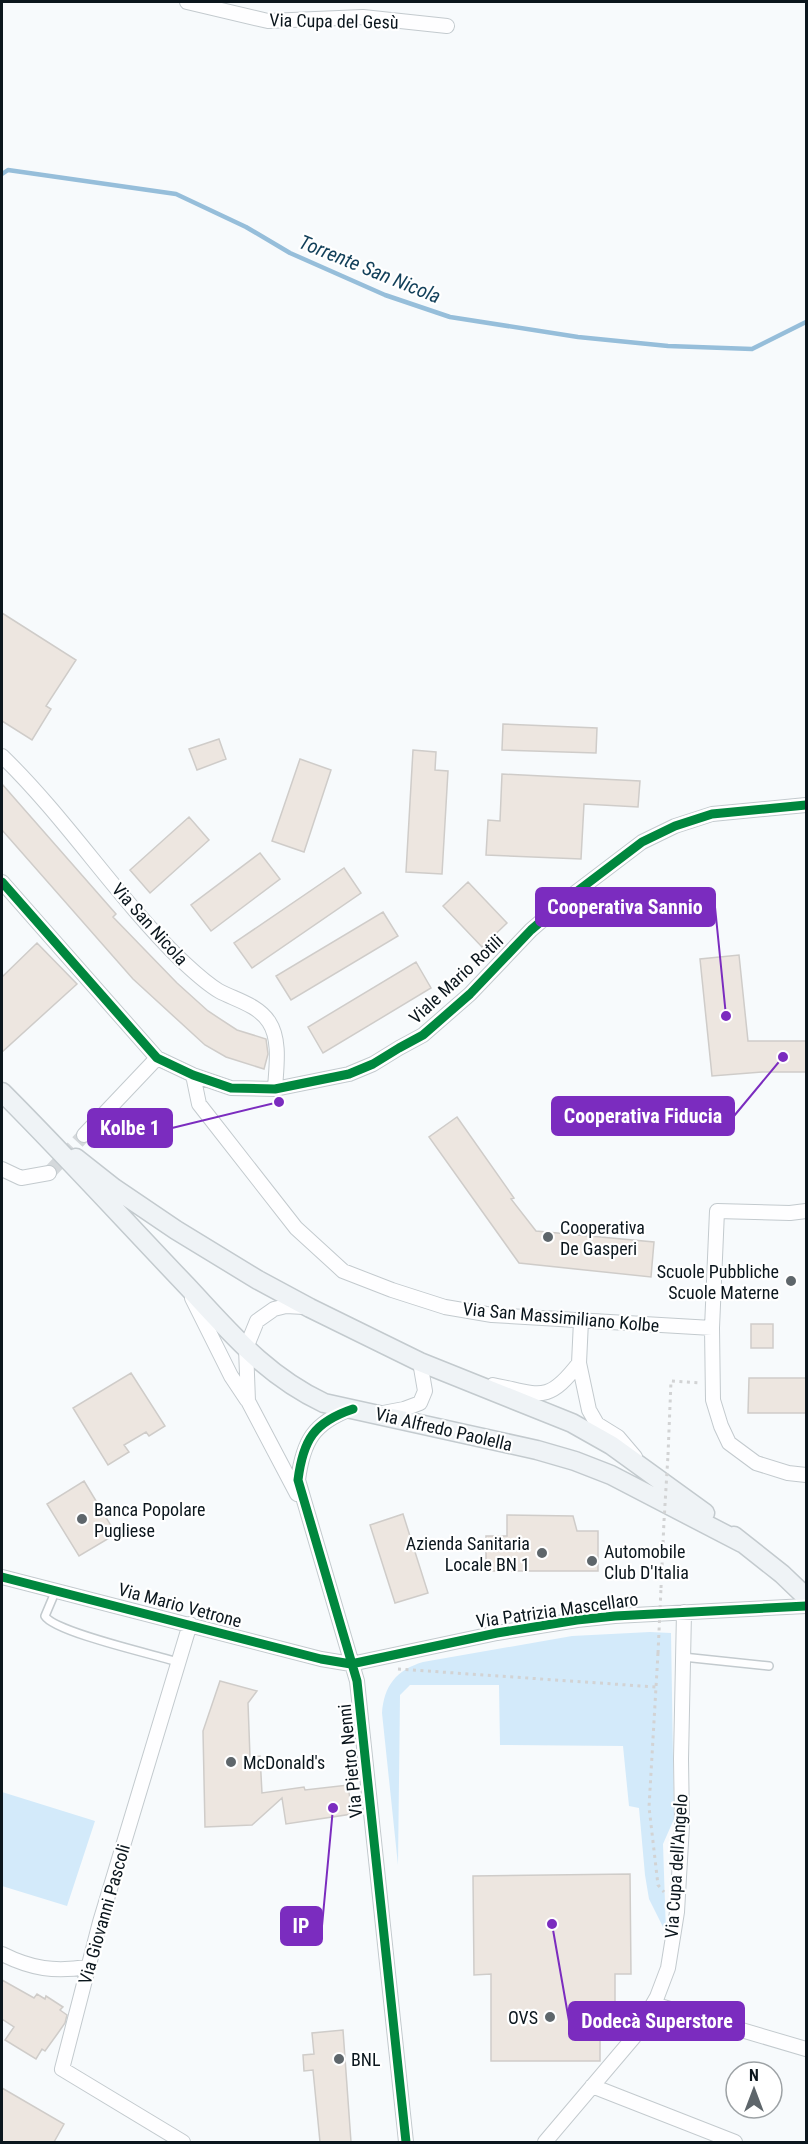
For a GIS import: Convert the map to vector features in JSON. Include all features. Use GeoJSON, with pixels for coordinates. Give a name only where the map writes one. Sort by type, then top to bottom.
{"type":"FeatureCollection","features":[{"type":"Feature","properties":{"kind":"main road","name":"Via Alfredo Paolella"},"geometry":{"type":"LineString","coordinates":[[2,1092],[52,1142],[231,1335],[281,1379],[298,1390],[324,1403],[537,1450],[574,1461],[611,1475],[742,1543]]}},
{"type":"Feature","properties":{"kind":"main road","name":"Via Alfredo Paolella"},"geometry":{"type":"LineString","coordinates":[[52,1142],[176,1230],[310,1308],[420,1362],[572,1423],[611,1445],[642,1466],[782,1574],[807,1597]]}},
{"type":"Feature","properties":{"kind":"street","name":"Via Cupa del Gesù"},"geometry":{"type":"LineString","coordinates":[[188,2],[268,21],[363,17],[447,26]]}},
{"type":"Feature","properties":{"kind":"street","name":"Via San Nicola"},"geometry":{"type":"LineString","coordinates":[[2,756],[155,933],[199,977],[218,990],[253,1007],[269,1021],[275,1034],[275,1089]]}},
{"type":"Feature","properties":{"kind":"street","name":"Viale Mario Rotili"},"geometry":{"type":"LineString","coordinates":[[2,882],[157,1058],[193,1076],[231,1088],[275,1089],[349,1074],[373,1064],[423,1035],[470,994],[531,930],[567,898],[642,842],[675,825],[712,814],[807,805]]}},
{"type":"Feature","properties":{"kind":"street"},"geometry":{"type":"LineString","coordinates":[[84,1135],[157,1058]]}},
{"type":"Feature","properties":{"kind":"street","name":"Via San Massimiliano Kolbe"},"geometry":{"type":"LineString","coordinates":[[193,1076],[199,1104],[296,1228],[343,1271],[445,1307],[492,1315],[712,1328]]}},
{"type":"Feature","properties":{"kind":"street"},"geometry":{"type":"LineString","coordinates":[[2,1169],[21,1178],[49,1173]]}},
{"type":"Feature","properties":{"kind":"street"},"geometry":{"type":"LineString","coordinates":[[807,1211],[790,1213],[717,1211],[712,1328],[713,1400],[729,1443],[756,1463],[769,1468],[807,1475]]}},
{"type":"Feature","properties":{"kind":"street"},"geometry":{"type":"LineString","coordinates":[[186,1286],[231,1376],[248,1401]]}},
{"type":"Feature","properties":{"kind":"street"},"geometry":{"type":"LineString","coordinates":[[246,1348],[257,1321],[274,1309],[286,1306],[310,1308]]}},
{"type":"Feature","properties":{"kind":"street"},"geometry":{"type":"LineString","coordinates":[[581,1321],[579,1363],[589,1410],[597,1424],[618,1437],[642,1466]]}},
{"type":"Feature","properties":{"kind":"street","name":"Via Pietro Nenni"},"geometry":{"type":"LineString","coordinates":[[246,1348],[248,1401],[307,1512]]}},
{"type":"Feature","properties":{"kind":"street"},"geometry":{"type":"LineString","coordinates":[[378,1414],[404,1410],[420,1403],[425,1391],[420,1362]]}},
{"type":"Feature","properties":{"kind":"street"},"geometry":{"type":"LineString","coordinates":[[463,1380],[536,1394],[547,1393],[563,1382],[579,1363]]}},
{"type":"Feature","properties":{"kind":"street","name":"Via Pietro Nenni"},"geometry":{"type":"LineString","coordinates":[[353,1409],[333,1416],[310,1436],[301,1459],[298,1480],[357,1681],[406,2142]]}},
{"type":"Feature","properties":{"kind":"street","name":"Via Mario Vetrone"},"geometry":{"type":"LineString","coordinates":[[2,1577],[321,1659],[351,1664]]}},
{"type":"Feature","properties":{"kind":"street","name":"Via Patrizia Mascellaro"},"geometry":{"type":"LineString","coordinates":[[351,1664],[497,1633],[577,1620],[807,1606]]}},
{"type":"Feature","properties":{"kind":"street","name":"Via Cupa dell'Angelo"},"geometry":{"type":"LineString","coordinates":[[545,2142],[634,2037],[653,2004],[668,1968],[677,1902],[682,1825],[684,1612]]}},
{"type":"Feature","properties":{"kind":"street","name":"Via Giovanni Pascoli"},"geometry":{"type":"LineString","coordinates":[[174,2140],[62,2069],[88,1967],[190,1624]]}},
{"type":"Feature","properties":{"kind":"street"},"geometry":{"type":"LineString","coordinates":[[2,1954],[25,1965],[47,1969],[69,1970],[88,1967]]}},
{"type":"Feature","properties":{"kind":"street"},"geometry":{"type":"LineString","coordinates":[[653,2004],[807,2049]]}},
{"type":"Feature","properties":{"kind":"street"},"geometry":{"type":"LineString","coordinates":[[592,2086],[735,2142]]}},
{"type":"Feature","properties":{"kind":"lane"},"geometry":{"type":"LineString","coordinates":[[56,1590],[45,1617],[49,1622],[73,1632],[178,1662]]}},
{"type":"Feature","properties":{"kind":"lane"},"geometry":{"type":"LineString","coordinates":[[683,1656],[769,1666]]}},
{"type":"Feature","properties":{"kind":"path"},"geometry":{"type":"LineString","coordinates":[[677,1902],[658,1885],[649,1807],[671,1381],[713,1384]]}},
{"type":"Feature","properties":{"kind":"path"},"geometry":{"type":"LineString","coordinates":[[389,1655],[399,1670],[656,1687]]}},
{"type":"Feature","properties":{"kind":"shaded area"},"geometry":{"type":"Polygon","coordinates":[[[671,1633],[674,1819],[663,1844],[666,1933],[649,1899],[639,1808],[629,1806],[623,1746],[500,1745],[499,1685],[410,1685],[400,1695],[398,1865],[382,1713],[385,1695],[393,1680],[405,1670],[423,1662],[572,1636],[671,1633]]]}},
{"type":"Feature","properties":{"kind":"shaded area"},"geometry":{"type":"Polygon","coordinates":[[[2,1792],[95,1821],[67,1906],[2,1886],[2,1792]]]}},
{"type":"Feature","properties":{"kind":"building"},"geometry":{"type":"Polygon","coordinates":[[[2,613],[76,660],[46,706],[51,709],[32,740],[2,721],[2,613]]]}},
{"type":"Feature","properties":{"kind":"building"},"geometry":{"type":"Polygon","coordinates":[[[503,724],[597,728],[596,753],[502,750],[503,724]]]}},
{"type":"Feature","properties":{"kind":"building"},"geometry":{"type":"Polygon","coordinates":[[[219,739],[226,759],[197,770],[189,749],[219,739]]]}},
{"type":"Feature","properties":{"kind":"building"},"geometry":{"type":"Polygon","coordinates":[[[413,750],[436,752],[435,770],[448,771],[442,874],[406,872],[413,750]]]}},
{"type":"Feature","properties":{"kind":"building"},"geometry":{"type":"Polygon","coordinates":[[[300,759],[331,770],[304,852],[272,841],[300,759]]]}},
{"type":"Feature","properties":{"kind":"building"},"geometry":{"type":"Polygon","coordinates":[[[502,774],[640,781],[638,807],[584,804],[581,859],[486,855],[488,820],[500,821],[502,774]]]}},
{"type":"Feature","properties":{"kind":"building"},"geometry":{"type":"Polygon","coordinates":[[[2,784],[116,914],[113,917],[177,983],[208,1011],[237,1030],[266,1039],[268,1054],[264,1069],[226,1057],[205,1045],[133,979],[2,830],[2,784]]]}},
{"type":"Feature","properties":{"kind":"building"},"geometry":{"type":"Polygon","coordinates":[[[189,817],[209,840],[150,893],[130,870],[189,817]]]}},
{"type":"Feature","properties":{"kind":"building"},"geometry":{"type":"Polygon","coordinates":[[[260,853],[280,879],[211,931],[191,905],[260,853]]]}},
{"type":"Feature","properties":{"kind":"building"},"geometry":{"type":"Polygon","coordinates":[[[344,868],[361,893],[252,968],[234,943],[344,868]]]}},
{"type":"Feature","properties":{"kind":"building"},"geometry":{"type":"Polygon","coordinates":[[[468,882],[507,923],[482,947],[443,906],[468,882]]]}},
{"type":"Feature","properties":{"kind":"building"},"geometry":{"type":"Polygon","coordinates":[[[383,912],[398,936],[291,1000],[276,976],[383,912]]]}},
{"type":"Feature","properties":{"kind":"building"},"geometry":{"type":"Polygon","coordinates":[[[37,943],[77,984],[2,1052],[2,977],[37,943]]]}},
{"type":"Feature","properties":{"kind":"building"},"geometry":{"type":"Polygon","coordinates":[[[739,955],[748,1041],[807,1041],[807,1072],[762,1072],[712,1076],[700,959],[739,955]]]}},
{"type":"Feature","properties":{"kind":"building"},"geometry":{"type":"Polygon","coordinates":[[[416,962],[431,988],[323,1053],[308,1027],[416,962]]]}},
{"type":"Feature","properties":{"kind":"building","name":"Cooperativa De Gasperi"},"geometry":{"type":"Polygon","coordinates":[[[457,1117],[514,1198],[511,1199],[536,1231],[654,1242],[651,1277],[519,1263],[429,1137],[457,1117]]]}},
{"type":"Feature","properties":{"kind":"building"},"geometry":{"type":"Polygon","coordinates":[[[751,1324],[773,1324],[773,1348],[751,1348],[751,1324]]]}},
{"type":"Feature","properties":{"kind":"building"},"geometry":{"type":"Polygon","coordinates":[[[131,1373],[165,1426],[149,1436],[146,1432],[124,1445],[129,1452],[108,1465],[73,1408],[131,1373]]]}},
{"type":"Feature","properties":{"kind":"building"},"geometry":{"type":"Polygon","coordinates":[[[749,1378],[807,1378],[807,1413],[748,1413],[749,1378]]]}},
{"type":"Feature","properties":{"kind":"building","name":"Banca Popolare Pugliese"},"geometry":{"type":"Polygon","coordinates":[[[84,1481],[116,1534],[79,1556],[47,1504],[84,1481]]]}},
{"type":"Feature","properties":{"kind":"building"},"geometry":{"type":"Polygon","coordinates":[[[403,1514],[428,1593],[395,1603],[370,1525],[403,1514]]]}},
{"type":"Feature","properties":{"kind":"building","name":"Azienda Sanitaria Locale BN 1"},"geometry":{"type":"Polygon","coordinates":[[[507,1515],[573,1516],[577,1531],[598,1531],[598,1571],[486,1571],[486,1536],[507,1536],[507,1515]]]}},
{"type":"Feature","properties":{"kind":"building"},"geometry":{"type":"Polygon","coordinates":[[[220,1681],[257,1691],[248,1703],[250,1757],[260,1756],[262,1793],[304,1787],[305,1790],[348,1785],[352,1814],[286,1824],[282,1798],[252,1825],[205,1827],[203,1731],[220,1681]]]}},
{"type":"Feature","properties":{"kind":"building"},"geometry":{"type":"Polygon","coordinates":[[[630,1874],[631,1974],[615,1974],[615,2031],[600,2031],[600,2061],[491,2061],[491,1974],[474,1975],[473,1876],[630,1874]]]}},
{"type":"Feature","properties":{"kind":"building"},"geometry":{"type":"Polygon","coordinates":[[[2,1980],[34,1998],[37,1994],[45,1999],[46,1996],[63,2007],[60,2010],[67,2015],[58,2033],[45,2051],[42,2049],[36,2059],[5,2040],[14,2027],[2,2019],[2,1980]]]}},
{"type":"Feature","properties":{"kind":"building"},"geometry":{"type":"Polygon","coordinates":[[[343,2030],[351,2142],[320,2142],[313,2070],[304,2071],[303,2055],[314,2054],[312,2033],[343,2030]]]}},
{"type":"Feature","properties":{"kind":"building"},"geometry":{"type":"Polygon","coordinates":[[[2,2088],[64,2124],[54,2142],[2,2142],[2,2088]]]}},
{"type":"Feature","properties":{"kind":"waterway","name":"Torrente San Nicola"},"geometry":{"type":"LineString","coordinates":[[2,174],[8,170],[176,194],[246,227],[290,253],[385,295],[450,317],[578,337],[668,346],[752,349],[806,322]]}},
{"type":"Feature","properties":{"kind":"tunnel"},"geometry":{"type":"LineString","coordinates":[[49,1173],[84,1135]]}},
{"type":"Feature","properties":{"kind":"cycle path"},"geometry":{"type":"LineString","coordinates":[[2,882],[157,1058],[193,1075],[231,1088],[275,1089],[349,1074],[373,1064],[423,1035],[470,994],[531,930],[567,899],[642,842],[675,826],[712,814],[806,805]]}},
{"type":"Feature","properties":{"kind":"cycle path"},"geometry":{"type":"LineString","coordinates":[[353,1409],[329,1420],[313,1434],[303,1454],[298,1480],[357,1681],[406,2142]]}},
{"type":"Feature","properties":{"kind":"cycle path"},"geometry":{"type":"LineString","coordinates":[[2,1577],[321,1659],[351,1664],[497,1633],[577,1620],[806,1606]]}},
{"type":"Feature","properties":{"kind":"place","name":"Cooperativa Sannio"},"geometry":{"type":"Point","coordinates":[726,1016]}},
{"type":"Feature","properties":{"kind":"place","name":"Cooperativa Fiducia"},"geometry":{"type":"Point","coordinates":[783,1057]}},
{"type":"Feature","properties":{"kind":"place","name":"Kolbe 1"},"geometry":{"type":"Point","coordinates":[279,1102]}},
{"type":"Feature","properties":{"kind":"place","name":"Cooperativa De Gasperi"},"geometry":{"type":"Point","coordinates":[548,1237]}},
{"type":"Feature","properties":{"kind":"place","name":"Scuole Pubbliche Scuole Materne"},"geometry":{"type":"Point","coordinates":[791,1281]}},
{"type":"Feature","properties":{"kind":"place","name":"Banca Popolare Pugliese"},"geometry":{"type":"Point","coordinates":[82,1519]}},
{"type":"Feature","properties":{"kind":"place","name":"Azienda Sanitaria Locale BN 1"},"geometry":{"type":"Point","coordinates":[542,1553]}},
{"type":"Feature","properties":{"kind":"place","name":"Automobile Club D'Italia"},"geometry":{"type":"Point","coordinates":[592,1561]}},
{"type":"Feature","properties":{"kind":"place","name":"McDonald's"},"geometry":{"type":"Point","coordinates":[231,1762]}},
{"type":"Feature","properties":{"kind":"place","name":"IP"},"geometry":{"type":"Point","coordinates":[333,1808]}},
{"type":"Feature","properties":{"kind":"place","name":"Dodecà Superstore"},"geometry":{"type":"Point","coordinates":[552,1924]}},
{"type":"Feature","properties":{"kind":"place","name":"OVS"},"geometry":{"type":"Point","coordinates":[550,2017]}},
{"type":"Feature","properties":{"kind":"place","name":"BNL"},"geometry":{"type":"Point","coordinates":[339,2059]}}]}
